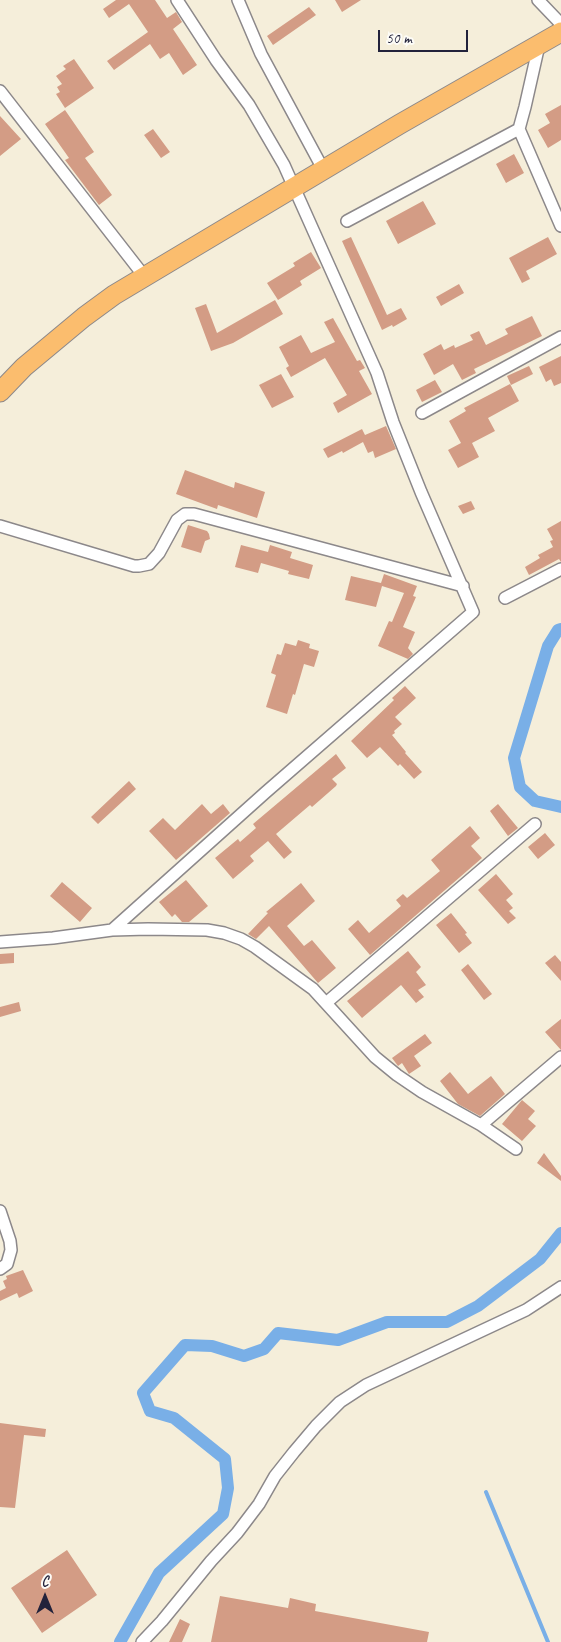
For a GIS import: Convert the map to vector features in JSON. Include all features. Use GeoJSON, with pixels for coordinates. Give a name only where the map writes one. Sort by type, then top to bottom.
{"type":"FeatureCollection","features":[{"type":"Feature","properties":{"kind":"highway"},"geometry":{"type":"LineString","coordinates":[[0,392],[24,367],[70,328],[114,295],[323,169],[561,32]]}},
{"type":"Feature","properties":{"kind":"street"},"geometry":{"type":"LineString","coordinates":[[112,930],[273,786],[473,612],[421,492],[393,422],[377,373],[284,165],[250,105],[216,60],[177,0]]}},
{"type":"Feature","properties":{"kind":"street"},"geometry":{"type":"LineString","coordinates":[[238,0],[262,54],[323,169]]}},
{"type":"Feature","properties":{"kind":"street"},"geometry":{"type":"LineString","coordinates":[[538,0],[561,24]]}},
{"type":"Feature","properties":{"kind":"street"},"geometry":{"type":"LineString","coordinates":[[539,45],[526,107],[519,128],[560,220]]}},
{"type":"Feature","properties":{"kind":"street"},"geometry":{"type":"LineString","coordinates":[[0,91],[144,276]]}},
{"type":"Feature","properties":{"kind":"street"},"geometry":{"type":"LineString","coordinates":[[347,221],[519,128]]}},
{"type":"Feature","properties":{"kind":"street"},"geometry":{"type":"LineString","coordinates":[[422,413],[561,336]]}},
{"type":"Feature","properties":{"kind":"street"},"geometry":{"type":"LineString","coordinates":[[0,526],[139,566],[149,564],[156,557],[177,520],[185,514],[194,514],[463,586]]}},
{"type":"Feature","properties":{"kind":"street"},"geometry":{"type":"LineString","coordinates":[[505,598],[561,569]]}},
{"type":"Feature","properties":{"kind":"street"},"geometry":{"type":"LineString","coordinates":[[326,1003],[535,824]]}},
{"type":"Feature","properties":{"kind":"street"},"geometry":{"type":"LineString","coordinates":[[0,942],[53,938],[112,930],[181,928],[224,933],[255,947],[298,977],[326,1003],[375,1056],[397,1075],[422,1092],[481,1125],[516,1149]]}},
{"type":"Feature","properties":{"kind":"street"},"geometry":{"type":"LineString","coordinates":[[481,1125],[561,1057]]}},
{"type":"Feature","properties":{"kind":"street"},"geometry":{"type":"LineString","coordinates":[[0,1211],[10,1241],[7,1264],[0,1269]]}},
{"type":"Feature","properties":{"kind":"street"},"geometry":{"type":"LineString","coordinates":[[142,1642],[236,1534],[259,1504],[275,1476],[316,1426],[340,1402],[366,1385],[526,1310],[561,1287]]}},
{"type":"Feature","properties":{"kind":"building"},"geometry":{"type":"Polygon","coordinates":[[[116,0],[155,0],[167,18],[176,12],[182,22],[173,29],[197,65],[183,75],[169,53],[160,59],[150,44],[114,70],[107,61],[148,32],[129,4],[109,18],[103,9],[116,0]]]}},
{"type":"Feature","properties":{"kind":"building"},"geometry":{"type":"Polygon","coordinates":[[[335,0],[361,0],[342,12],[335,0]]]}},
{"type":"Feature","properties":{"kind":"building"},"geometry":{"type":"Polygon","coordinates":[[[309,7],[316,15],[273,45],[267,36],[309,7]]]}},
{"type":"Feature","properties":{"kind":"building"},"geometry":{"type":"Polygon","coordinates":[[[74,59],[94,88],[65,108],[56,94],[60,92],[57,87],[62,84],[56,76],[66,69],[63,66],[74,59]]]}},
{"type":"Feature","properties":{"kind":"building"},"geometry":{"type":"Polygon","coordinates":[[[561,105],[561,140],[548,148],[538,130],[550,123],[545,114],[561,105]]]}},
{"type":"Feature","properties":{"kind":"building"},"geometry":{"type":"Polygon","coordinates":[[[65,110],[94,152],[85,158],[112,195],[99,205],[65,160],[69,158],[45,124],[65,110]]]}},
{"type":"Feature","properties":{"kind":"building"},"geometry":{"type":"Polygon","coordinates":[[[0,116],[21,139],[0,156],[0,116]]]}},
{"type":"Feature","properties":{"kind":"building"},"geometry":{"type":"Polygon","coordinates":[[[153,129],[170,152],[161,158],[144,135],[153,129]]]}},
{"type":"Feature","properties":{"kind":"building"},"geometry":{"type":"Polygon","coordinates":[[[514,154],[524,173],[506,183],[496,164],[514,154]]]}},
{"type":"Feature","properties":{"kind":"building"},"geometry":{"type":"Polygon","coordinates":[[[423,201],[436,224],[398,244],[386,221],[423,201]]]}},
{"type":"Feature","properties":{"kind":"building"},"geometry":{"type":"Polygon","coordinates":[[[351,237],[387,315],[401,308],[407,319],[393,327],[392,325],[382,330],[342,241],[351,237]]]}},
{"type":"Feature","properties":{"kind":"building"},"geometry":{"type":"Polygon","coordinates":[[[548,237],[557,254],[526,271],[530,279],[522,283],[509,258],[548,237]]]}},
{"type":"Feature","properties":{"kind":"building"},"geometry":{"type":"Polygon","coordinates":[[[311,252],[321,268],[300,281],[302,285],[278,300],[267,283],[295,266],[293,263],[311,252]]]}},
{"type":"Feature","properties":{"kind":"building"},"geometry":{"type":"Polygon","coordinates":[[[459,284],[464,293],[441,306],[436,297],[459,284]]]}},
{"type":"Feature","properties":{"kind":"building"},"geometry":{"type":"Polygon","coordinates":[[[275,300],[283,314],[233,343],[211,351],[195,308],[206,304],[217,333],[275,300]]]}},
{"type":"Feature","properties":{"kind":"building"},"geometry":{"type":"Polygon","coordinates":[[[532,316],[542,336],[474,369],[476,373],[462,380],[453,364],[434,375],[423,354],[441,344],[444,350],[454,345],[455,348],[473,340],[470,335],[479,331],[486,345],[508,334],[505,329],[532,316]]]}},
{"type":"Feature","properties":{"kind":"building"},"geometry":{"type":"Polygon","coordinates":[[[333,318],[357,361],[360,360],[365,368],[359,371],[372,394],[338,413],[333,403],[347,395],[325,358],[291,377],[286,368],[289,366],[279,347],[301,335],[311,353],[335,342],[324,322],[333,318]]]}},
{"type":"Feature","properties":{"kind":"building"},"geometry":{"type":"Polygon","coordinates":[[[561,356],[561,383],[554,386],[551,379],[546,382],[539,367],[561,356]]]}},
{"type":"Feature","properties":{"kind":"building"},"geometry":{"type":"Polygon","coordinates":[[[529,366],[533,374],[511,385],[507,376],[529,366]]]}},
{"type":"Feature","properties":{"kind":"building"},"geometry":{"type":"Polygon","coordinates":[[[281,374],[294,397],[272,408],[259,385],[281,374]]]}},
{"type":"Feature","properties":{"kind":"building"},"geometry":{"type":"Polygon","coordinates":[[[435,380],[442,392],[422,402],[416,390],[435,380]]]}},
{"type":"Feature","properties":{"kind":"building"},"geometry":{"type":"Polygon","coordinates":[[[510,384],[519,401],[488,418],[495,431],[472,443],[479,457],[458,468],[448,450],[461,443],[449,421],[466,411],[464,408],[510,384]]]}},
{"type":"Feature","properties":{"kind":"building"},"geometry":{"type":"Polygon","coordinates":[[[386,426],[396,449],[375,458],[373,451],[368,453],[363,442],[343,453],[342,451],[328,458],[323,449],[362,429],[365,435],[386,426]]]}},
{"type":"Feature","properties":{"kind":"building"},"geometry":{"type":"Polygon","coordinates":[[[185,470],[234,488],[235,482],[265,492],[257,518],[218,505],[217,509],[176,494],[185,470]]]}},
{"type":"Feature","properties":{"kind":"building"},"geometry":{"type":"Polygon","coordinates":[[[471,501],[475,509],[463,514],[458,506],[471,501]]]}},
{"type":"Feature","properties":{"kind":"building"},"geometry":{"type":"Polygon","coordinates":[[[561,521],[561,562],[559,559],[529,575],[525,567],[540,558],[538,555],[553,547],[550,541],[553,540],[547,529],[561,521]]]}},
{"type":"Feature","properties":{"kind":"building"},"geometry":{"type":"Polygon","coordinates":[[[188,525],[207,531],[209,534],[210,539],[205,541],[201,553],[181,547],[188,525]]]}},
{"type":"Feature","properties":{"kind":"building"},"geometry":{"type":"Polygon","coordinates":[[[241,545],[268,552],[270,545],[292,552],[290,558],[313,565],[309,579],[288,574],[289,571],[261,563],[258,573],[235,567],[241,545]]]}},
{"type":"Feature","properties":{"kind":"building"},"geometry":{"type":"Polygon","coordinates":[[[384,574],[417,586],[413,596],[416,597],[403,627],[415,632],[408,648],[413,654],[408,659],[378,646],[389,621],[392,622],[404,593],[382,586],[376,607],[345,600],[351,576],[381,583],[384,574]]]}},
{"type":"Feature","properties":{"kind":"building"},"geometry":{"type":"Polygon","coordinates":[[[298,640],[310,644],[309,648],[319,651],[314,667],[304,664],[287,714],[266,707],[276,675],[271,673],[277,654],[281,655],[285,643],[296,646],[298,640]]]}},
{"type":"Feature","properties":{"kind":"building"},"geometry":{"type":"Polygon","coordinates":[[[405,686],[416,698],[395,717],[402,724],[392,735],[422,772],[414,779],[380,747],[367,758],[351,741],[394,700],[392,698],[405,686]]]}},
{"type":"Feature","properties":{"kind":"building"},"geometry":{"type":"Polygon","coordinates":[[[336,754],[346,768],[332,779],[337,784],[336,786],[276,834],[292,852],[284,859],[268,841],[250,856],[254,861],[233,879],[215,858],[238,839],[240,842],[256,828],[253,824],[336,754]]]}},
{"type":"Feature","properties":{"kind":"building"},"geometry":{"type":"Polygon","coordinates":[[[129,781],[136,789],[98,824],[91,817],[129,781]]]}},
{"type":"Feature","properties":{"kind":"building"},"geometry":{"type":"Polygon","coordinates":[[[202,804],[211,814],[223,804],[230,813],[176,860],[149,831],[163,818],[175,830],[202,804]]]}},
{"type":"Feature","properties":{"kind":"building"},"geometry":{"type":"Polygon","coordinates":[[[498,804],[518,828],[508,836],[490,811],[498,804]]]}},
{"type":"Feature","properties":{"kind":"building"},"geometry":{"type":"Polygon","coordinates":[[[470,826],[480,838],[471,846],[482,858],[370,955],[348,929],[358,920],[369,933],[401,906],[396,900],[403,894],[407,898],[440,871],[431,860],[470,826]]]}},
{"type":"Feature","properties":{"kind":"building"},"geometry":{"type":"Polygon","coordinates":[[[545,833],[555,845],[538,859],[528,847],[545,833]]]}},
{"type":"Feature","properties":{"kind":"building"},"geometry":{"type":"Polygon","coordinates":[[[496,874],[513,894],[506,900],[513,908],[509,911],[516,918],[508,924],[478,890],[496,874]]]}},
{"type":"Feature","properties":{"kind":"building"},"geometry":{"type":"Polygon","coordinates":[[[186,880],[208,906],[189,922],[182,922],[175,914],[172,917],[159,902],[186,880]]]}},
{"type":"Feature","properties":{"kind":"building"},"geometry":{"type":"Polygon","coordinates":[[[62,882],[92,908],[80,922],[50,896],[62,882]]]}},
{"type":"Feature","properties":{"kind":"building"},"geometry":{"type":"Polygon","coordinates":[[[301,883],[315,901],[287,926],[304,946],[312,940],[336,968],[318,983],[269,926],[256,939],[248,934],[268,913],[266,912],[301,883]]]}},
{"type":"Feature","properties":{"kind":"building"},"geometry":{"type":"Polygon","coordinates":[[[451,913],[467,933],[465,934],[472,943],[459,953],[436,925],[451,913]]]}},
{"type":"Feature","properties":{"kind":"building"},"geometry":{"type":"Polygon","coordinates":[[[408,951],[421,967],[416,972],[426,985],[418,990],[424,997],[416,1003],[401,985],[362,1018],[347,1001],[408,951]]]}},
{"type":"Feature","properties":{"kind":"building"},"geometry":{"type":"Polygon","coordinates":[[[14,953],[14,963],[0,964],[0,954],[14,953]]]}},
{"type":"Feature","properties":{"kind":"building"},"geometry":{"type":"Polygon","coordinates":[[[555,955],[561,962],[561,981],[545,963],[555,955]]]}},
{"type":"Feature","properties":{"kind":"building"},"geometry":{"type":"Polygon","coordinates":[[[468,964],[492,994],[484,1000],[461,970],[468,964]]]}},
{"type":"Feature","properties":{"kind":"building"},"geometry":{"type":"Polygon","coordinates":[[[19,1002],[21,1011],[0,1017],[0,1007],[19,1002]]]}},
{"type":"Feature","properties":{"kind":"building"},"geometry":{"type":"Polygon","coordinates":[[[561,1019],[561,1050],[545,1032],[561,1019]]]}},
{"type":"Feature","properties":{"kind":"building"},"geometry":{"type":"Polygon","coordinates":[[[425,1034],[432,1043],[414,1056],[421,1066],[409,1074],[402,1063],[398,1066],[392,1058],[425,1034]]]}},
{"type":"Feature","properties":{"kind":"building"},"geometry":{"type":"Polygon","coordinates":[[[450,1072],[468,1094],[491,1076],[505,1094],[480,1116],[458,1104],[440,1081],[450,1072]]]}},
{"type":"Feature","properties":{"kind":"building"},"geometry":{"type":"Polygon","coordinates":[[[522,1100],[535,1111],[528,1119],[536,1126],[522,1141],[502,1124],[522,1100]]]}},
{"type":"Feature","properties":{"kind":"building"},"geometry":{"type":"Polygon","coordinates":[[[544,1153],[561,1176],[561,1181],[537,1163],[544,1153]]]}},
{"type":"Feature","properties":{"kind":"building"},"geometry":{"type":"Polygon","coordinates":[[[23,1270],[33,1291],[19,1298],[17,1293],[0,1301],[0,1291],[6,1288],[3,1281],[7,1279],[6,1276],[23,1270]]]}},
{"type":"Feature","properties":{"kind":"building"},"geometry":{"type":"Polygon","coordinates":[[[0,1423],[46,1429],[45,1437],[24,1435],[15,1508],[0,1507],[0,1423]]]}},
{"type":"Feature","properties":{"kind":"building"},"geometry":{"type":"Polygon","coordinates":[[[67,1550],[97,1595],[42,1633],[11,1588],[67,1550]]]}},
{"type":"Feature","properties":{"kind":"building"},"geometry":{"type":"Polygon","coordinates":[[[220,1596],[288,1608],[290,1598],[316,1604],[315,1611],[429,1632],[427,1642],[211,1642],[220,1596]]]}},
{"type":"Feature","properties":{"kind":"building"},"geometry":{"type":"Polygon","coordinates":[[[180,1619],[190,1624],[182,1642],[169,1642],[180,1619]]]}},
{"type":"Feature","properties":{"kind":"waterway"},"geometry":{"type":"LineString","coordinates":[[561,629],[558,630],[548,646],[514,758],[520,787],[535,801],[561,807]]}},
{"type":"Feature","properties":{"kind":"waterway"},"geometry":{"type":"LineString","coordinates":[[120,1642],[159,1573],[223,1514],[228,1488],[225,1459],[174,1418],[150,1411],[143,1393],[185,1345],[212,1346],[244,1356],[264,1349],[278,1333],[338,1340],[387,1322],[447,1322],[478,1306],[540,1259],[561,1233]]}},
{"type":"Feature","properties":{"kind":"waterway"},"geometry":{"type":"LineString","coordinates":[[486,1492],[548,1642]]}}]}
